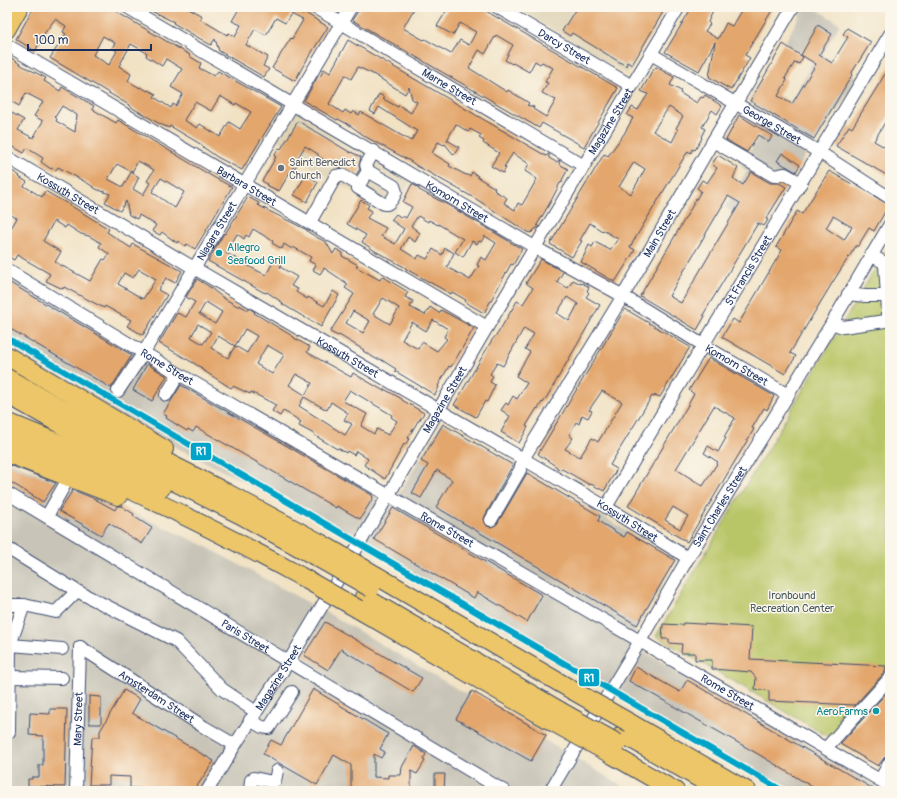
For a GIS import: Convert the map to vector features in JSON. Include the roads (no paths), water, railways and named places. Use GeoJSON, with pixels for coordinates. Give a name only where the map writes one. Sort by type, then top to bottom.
{"type":"FeatureCollection","features":[{"type":"Feature","properties":{"kind":"highway"},"geometry":{"type":"LineString","coordinates":[[7,356],[204,473],[310,559]]}},
{"type":"Feature","properties":{"kind":"highway"},"geometry":{"type":"LineString","coordinates":[[8,384],[227,493]]}},
{"type":"Feature","properties":{"kind":"highway"},"geometry":{"type":"LineString","coordinates":[[8,384],[60,424],[241,515],[367,593],[620,739],[701,791]]}},
{"type":"Feature","properties":{"kind":"highway"},"geometry":{"type":"LineString","coordinates":[[7,422],[142,479],[310,559],[620,739],[721,791]]}},
{"type":"Feature","properties":{"kind":"highway"},"geometry":{"type":"LineString","coordinates":[[7,438],[75,465],[156,501],[210,527],[281,566]]}},
{"type":"Feature","properties":{"kind":"highway"},"geometry":{"type":"LineString","coordinates":[[7,453],[116,495],[236,549],[281,566],[310,559]]}},
{"type":"Feature","properties":{"kind":"highway"},"geometry":{"type":"LineString","coordinates":[[620,739],[675,791]]}},
{"type":"Feature","properties":{"kind":"highway"},"geometry":{"type":"LineString","coordinates":[[620,739],[747,791]]}},
{"type":"Feature","properties":{"kind":"main road"},"geometry":{"type":"LineString","coordinates":[[7,30],[20,7]]}},
{"type":"Feature","properties":{"kind":"street","name":"Komorn Street"},"geometry":{"type":"LineString","coordinates":[[127,7],[623,296],[788,395]]}},
{"type":"Feature","properties":{"kind":"street","name":"Marne Street"},"geometry":{"type":"LineString","coordinates":[[314,7],[584,166]]}},
{"type":"Feature","properties":{"kind":"street","name":"Niagara Street"},"geometry":{"type":"LineString","coordinates":[[118,391],[144,352],[351,7]]}},
{"type":"Feature","properties":{"kind":"street","name":"Darcy Street"},"geometry":{"type":"LineString","coordinates":[[497,7],[632,86]]}},
{"type":"Feature","properties":{"kind":"street","name":"Magazine Street"},"geometry":{"type":"LineString","coordinates":[[207,791],[289,660],[389,494],[438,409],[679,7]]}},
{"type":"Feature","properties":{"kind":"street","name":"Main Street"},"geometry":{"type":"LineString","coordinates":[[491,520],[520,470],[523,459],[623,296],[793,7]]}},
{"type":"Feature","properties":{"kind":"street","name":"St Francis Street"},"geometry":{"type":"LineString","coordinates":[[606,507],[890,34]]}},
{"type":"Feature","properties":{"kind":"street","name":"Barbara Street"},"geometry":{"type":"LineString","coordinates":[[7,45],[487,327]]}},
{"type":"Feature","properties":{"kind":"street","name":"George Street"},"geometry":{"type":"LineString","coordinates":[[651,54],[819,152],[890,198]]}},
{"type":"Feature","properties":{"kind":"street"},"geometry":{"type":"LineString","coordinates":[[713,141],[774,176],[785,174],[801,183]]}},
{"type":"Feature","properties":{"kind":"street"},"geometry":{"type":"LineString","coordinates":[[310,222],[336,176],[342,175],[359,185],[358,188],[384,204],[390,203],[396,192],[394,186],[368,171],[366,166],[374,151]]}},
{"type":"Feature","properties":{"kind":"street","name":"Kossuth Street"},"geometry":{"type":"LineString","coordinates":[[7,157],[194,268],[606,507],[688,558]]}},
{"type":"Feature","properties":{"kind":"street"},"geometry":{"type":"LineString","coordinates":[[359,185],[368,171]]}},
{"type":"Feature","properties":{"kind":"street","name":"Saint Charles Street"},"geometry":{"type":"LineString","coordinates":[[550,791],[688,558],[832,323],[871,255],[889,229]]}},
{"type":"Feature","properties":{"kind":"street"},"geometry":{"type":"LineString","coordinates":[[832,323],[843,327],[885,321],[888,316],[884,265],[883,262],[871,255]]}},
{"type":"Feature","properties":{"kind":"street","name":"Rome Street"},"geometry":{"type":"LineString","coordinates":[[7,270],[179,374],[389,494],[885,783]]}},
{"type":"Feature","properties":{"kind":"street"},"geometry":{"type":"LineString","coordinates":[[848,294],[887,296]]}},
{"type":"Feature","properties":{"kind":"street"},"geometry":{"type":"LineString","coordinates":[[166,396],[179,374]]}},
{"type":"Feature","properties":{"kind":"street"},"geometry":{"type":"LineString","coordinates":[[47,516],[64,486]]}},
{"type":"Feature","properties":{"kind":"street","name":"Paris Street"},"geometry":{"type":"LineString","coordinates":[[7,493],[222,622],[289,660],[504,791]]}},
{"type":"Feature","properties":{"kind":"street"},"geometry":{"type":"LineString","coordinates":[[7,548],[77,591],[176,641],[222,689],[253,716],[262,727],[269,728],[292,692]]}},
{"type":"Feature","properties":{"kind":"street"},"geometry":{"type":"LineString","coordinates":[[7,603],[56,612],[77,591]]}},
{"type":"Feature","properties":{"kind":"street"},"geometry":{"type":"LineString","coordinates":[[9,732],[10,645],[24,605]]}},
{"type":"Feature","properties":{"kind":"street"},"geometry":{"type":"LineString","coordinates":[[10,645],[62,649]]}},
{"type":"Feature","properties":{"kind":"street","name":"Amsterdam Street"},"geometry":{"type":"LineString","coordinates":[[80,648],[235,745]]}},
{"type":"Feature","properties":{"kind":"street","name":"Mary Street"},"geometry":{"type":"LineString","coordinates":[[76,791],[80,648]]}},
{"type":"Feature","properties":{"kind":"street"},"geometry":{"type":"LineString","coordinates":[[10,677],[62,678]]}},
{"type":"Feature","properties":{"kind":"street"},"geometry":{"type":"LineString","coordinates":[[826,748],[890,678]]}},
{"type":"Feature","properties":{"kind":"street"},"geometry":{"type":"LineString","coordinates":[[885,783],[890,762]]}},
{"type":"Feature","properties":{"kind":"street"},"geometry":{"type":"LineString","coordinates":[[250,791],[251,780],[254,778],[273,782],[275,781],[277,771]]}},
{"type":"Feature","properties":{"kind":"place","name":"Saint Benedict Church"},"geometry":{"type":"Point","coordinates":[281,168]}},
{"type":"Feature","properties":{"kind":"place","name":"Allegro Seafood Grill"},"geometry":{"type":"Point","coordinates":[219,253]}},
{"type":"Feature","properties":{"kind":"place","name":"AeroFarms"},"geometry":{"type":"Point","coordinates":[876,711]}},
{"type":"Feature","properties":{"kind":"park label","name":"Ironbound Recreation Center"},"geometry":{"type":"Point","coordinates":[792,601]}}]}
